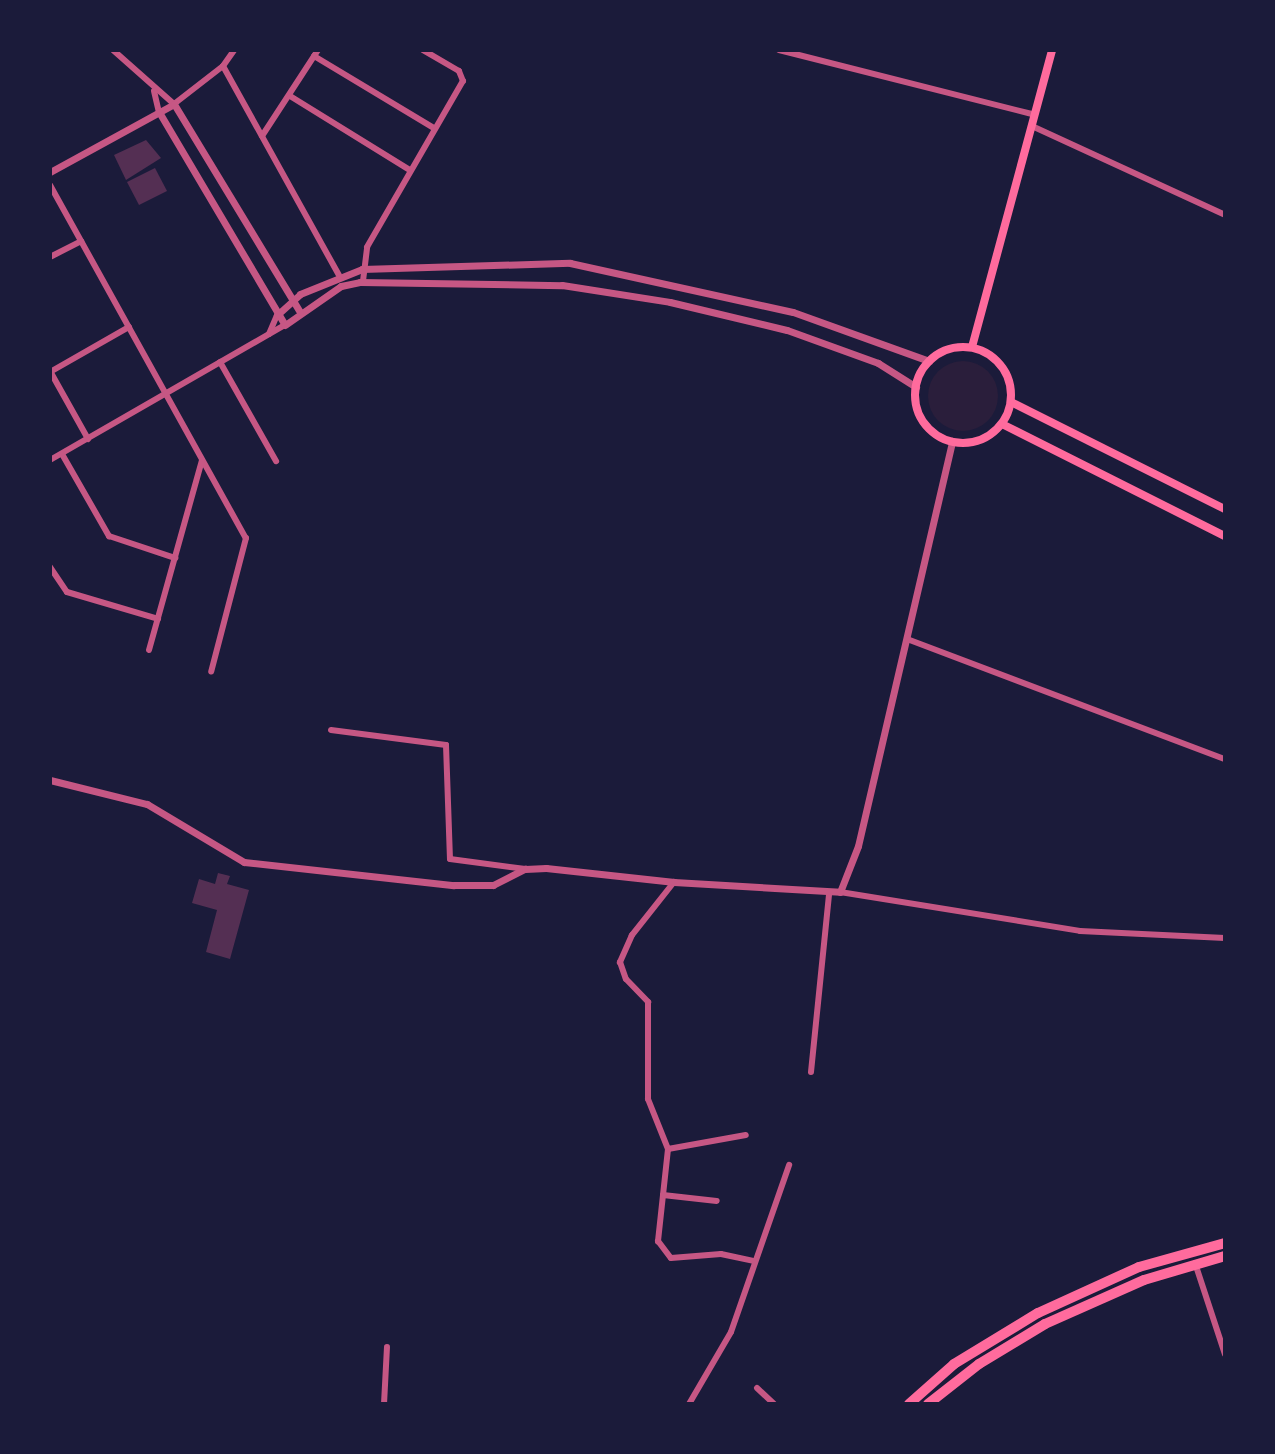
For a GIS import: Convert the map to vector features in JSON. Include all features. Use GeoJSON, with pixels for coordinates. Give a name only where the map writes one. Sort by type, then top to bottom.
{"type":"FeatureCollection","features":[{"type":"Feature","properties":{"kind":"highway"},"geometry":{"type":"LineString","coordinates":[[909,1404],[978,1348],[1065,1299],[1139,1267],[1225,1243]]}},
{"type":"Feature","properties":{"kind":"highway"},"geometry":{"type":"LineString","coordinates":[[928,1404],[979,1364],[1045,1324],[1144,1280],[1225,1256]]}},
{"type":"Feature","properties":{"kind":"main road"},"geometry":{"type":"LineString","coordinates":[[972,347],[1034,127],[1052,50]]}},
{"type":"Feature","properties":{"kind":"main road"},"geometry":{"type":"LineString","coordinates":[[957,347],[972,347],[998,362],[1011,387],[1011,402],[1002,424],[977,441],[952,441],[928,427],[920,415],[916,387],[929,361],[957,347]]}},
{"type":"Feature","properties":{"kind":"main road"},"geometry":{"type":"LineString","coordinates":[[1011,402],[1225,509]]}},
{"type":"Feature","properties":{"kind":"main road"},"geometry":{"type":"LineString","coordinates":[[1002,424],[1225,536]]}},
{"type":"Feature","properties":{"kind":"street"},"geometry":{"type":"LineString","coordinates":[[113,50],[154,91],[174,104],[300,312]]}},
{"type":"Feature","properties":{"kind":"street"},"geometry":{"type":"LineString","coordinates":[[50,172],[174,104],[223,66],[234,50]]}},
{"type":"Feature","properties":{"kind":"street"},"geometry":{"type":"LineString","coordinates":[[365,281],[367,247],[462,75],[423,50]]}},
{"type":"Feature","properties":{"kind":"street"},"geometry":{"type":"LineString","coordinates":[[779,50],[810,54],[1036,116]]}},
{"type":"Feature","properties":{"kind":"street"},"geometry":{"type":"LineString","coordinates":[[262,136],[316,53],[434,128]]}},
{"type":"Feature","properties":{"kind":"street"},"geometry":{"type":"LineString","coordinates":[[223,66],[339,275]]}},
{"type":"Feature","properties":{"kind":"street"},"geometry":{"type":"LineString","coordinates":[[154,91],[159,112],[217,218],[285,325]]}},
{"type":"Feature","properties":{"kind":"street"},"geometry":{"type":"LineString","coordinates":[[290,96],[410,170]]}},
{"type":"Feature","properties":{"kind":"street"},"geometry":{"type":"LineString","coordinates":[[1034,127],[1225,215]]}},
{"type":"Feature","properties":{"kind":"street"},"geometry":{"type":"LineString","coordinates":[[50,185],[246,538],[211,672]]}},
{"type":"Feature","properties":{"kind":"street"},"geometry":{"type":"LineString","coordinates":[[217,218],[234,207]]}},
{"type":"Feature","properties":{"kind":"street"},"geometry":{"type":"LineString","coordinates":[[50,257],[81,241]]}},
{"type":"Feature","properties":{"kind":"street"},"geometry":{"type":"LineString","coordinates":[[269,334],[277,315],[292,300],[339,275],[365,269],[402,267],[570,263],[793,312],[929,361]]}},
{"type":"Feature","properties":{"kind":"street"},"geometry":{"type":"LineString","coordinates":[[50,460],[285,325],[345,284],[365,281],[562,285],[670,302],[828,343],[878,363],[916,387]]}},
{"type":"Feature","properties":{"kind":"street"},"geometry":{"type":"LineString","coordinates":[[88,439],[50,372],[129,327]]}},
{"type":"Feature","properties":{"kind":"street"},"geometry":{"type":"LineString","coordinates":[[220,362],[276,461]]}},
{"type":"Feature","properties":{"kind":"street"},"geometry":{"type":"LineString","coordinates":[[840,892],[855,859],[952,441]]}},
{"type":"Feature","properties":{"kind":"street"},"geometry":{"type":"LineString","coordinates":[[62,454],[109,536],[175,558]]}},
{"type":"Feature","properties":{"kind":"street"},"geometry":{"type":"LineString","coordinates":[[149,650],[202,460]]}},
{"type":"Feature","properties":{"kind":"street"},"geometry":{"type":"LineString","coordinates":[[50,567],[67,592],[158,619]]}},
{"type":"Feature","properties":{"kind":"street"},"geometry":{"type":"LineString","coordinates":[[907,639],[1225,759]]}},
{"type":"Feature","properties":{"kind":"street"},"geometry":{"type":"LineString","coordinates":[[331,730],[446,745],[450,859],[674,882],[829,895],[840,892],[1080,931],[1225,938]]}},
{"type":"Feature","properties":{"kind":"street"},"geometry":{"type":"LineString","coordinates":[[50,780],[147,804],[229,856],[244,862],[454,885],[493,885],[525,869]]}},
{"type":"Feature","properties":{"kind":"street"},"geometry":{"type":"LineString","coordinates":[[674,882],[632,935],[620,962],[626,979],[648,1002],[648,1099],[668,1149],[658,1241],[664,1253],[671,1258],[721,1254],[753,1261]]}},
{"type":"Feature","properties":{"kind":"street"},"geometry":{"type":"LineString","coordinates":[[811,1072],[829,895]]}},
{"type":"Feature","properties":{"kind":"street"},"geometry":{"type":"LineString","coordinates":[[668,1149],[746,1135]]}},
{"type":"Feature","properties":{"kind":"street"},"geometry":{"type":"LineString","coordinates":[[689,1404],[731,1332],[753,1261],[789,1165]]}},
{"type":"Feature","properties":{"kind":"street"},"geometry":{"type":"LineString","coordinates":[[663,1195],[717,1201]]}},
{"type":"Feature","properties":{"kind":"street"},"geometry":{"type":"LineString","coordinates":[[1195,1263],[1225,1354]]}},
{"type":"Feature","properties":{"kind":"street"},"geometry":{"type":"LineString","coordinates":[[384,1404],[387,1347]]}},
{"type":"Feature","properties":{"kind":"street"},"geometry":{"type":"LineString","coordinates":[[757,1388],[774,1404]]}},
{"type":"Feature","properties":{"kind":"shaded area"},"geometry":{"type":"Polygon","coordinates":[[[963,361],[988,371],[998,396],[988,421],[963,431],[938,421],[928,396],[938,371],[963,361]]]}},
{"type":"Feature","properties":{"kind":"building"},"geometry":{"type":"Polygon","coordinates":[[[146,140],[161,158],[126,180],[114,155],[146,140]]]}},
{"type":"Feature","properties":{"kind":"building"},"geometry":{"type":"Polygon","coordinates":[[[155,168],[167,191],[139,205],[127,182],[155,168]]]}},
{"type":"Feature","properties":{"kind":"building"},"geometry":{"type":"Polygon","coordinates":[[[218,873],[230,876],[227,884],[249,890],[230,959],[206,952],[217,910],[192,903],[199,879],[215,884],[218,873]]]}}]}
